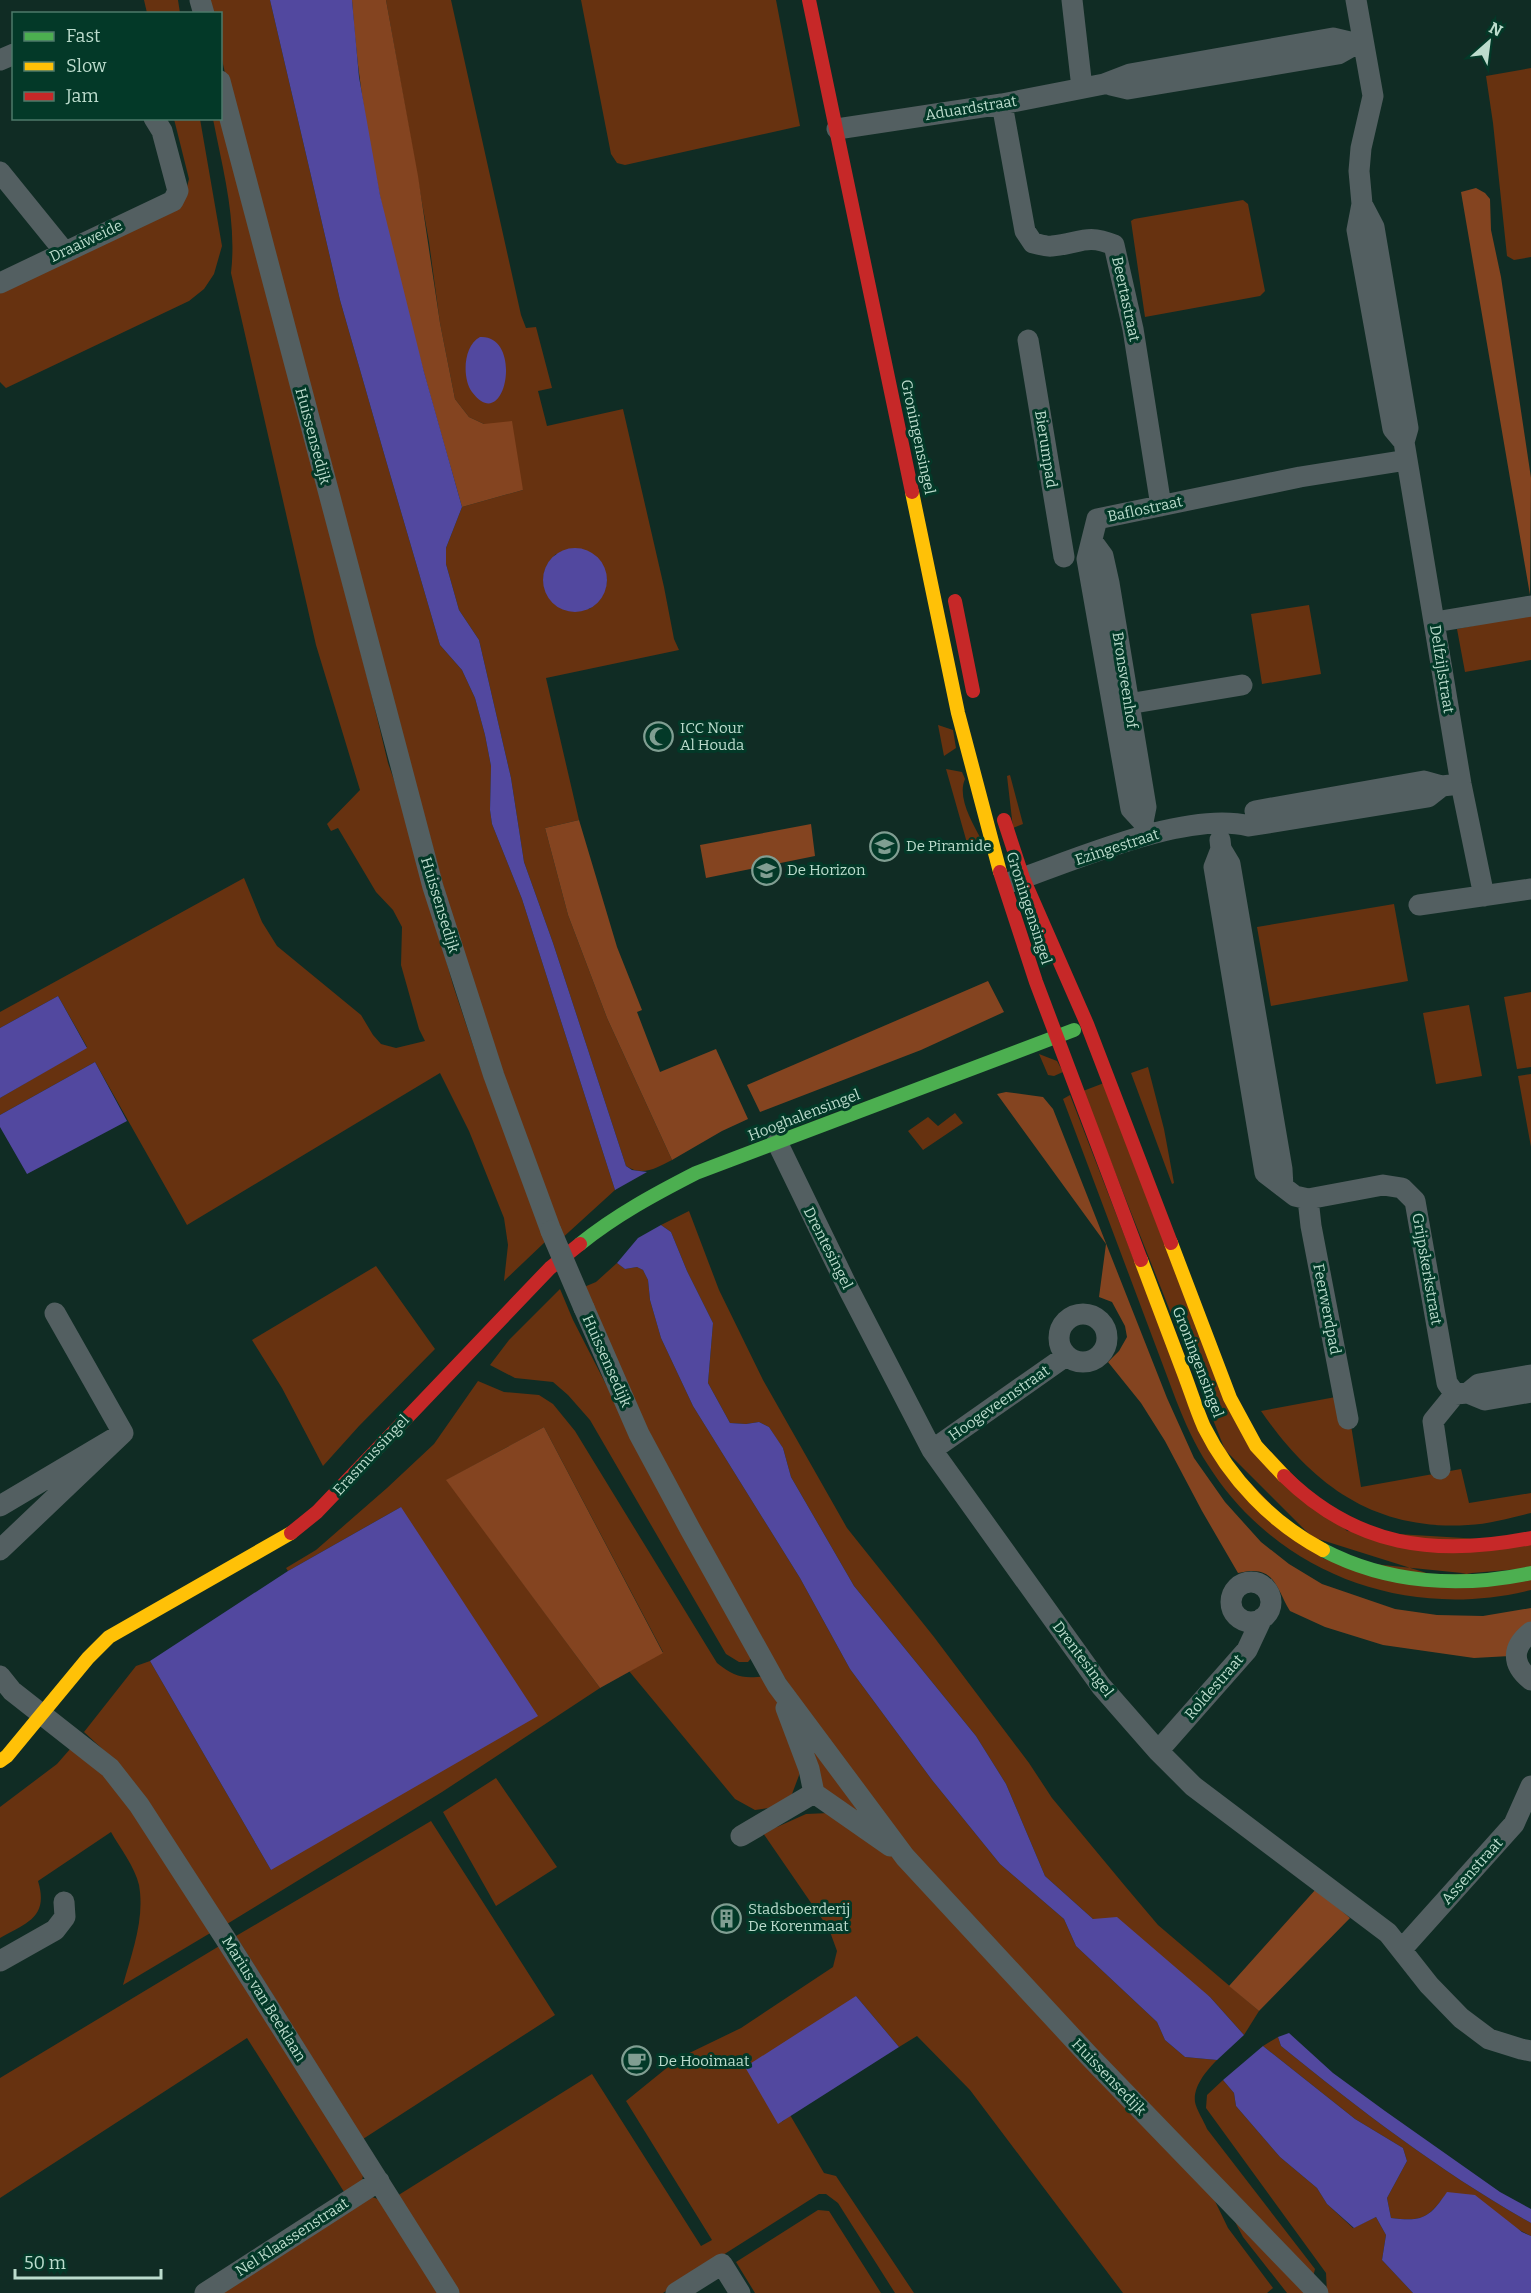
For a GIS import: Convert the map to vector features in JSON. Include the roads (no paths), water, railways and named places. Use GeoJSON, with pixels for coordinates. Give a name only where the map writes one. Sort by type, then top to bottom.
{"type":"FeatureCollection","features":[{"type":"Feature","properties":{"kind":"street","name":"Groningensingel"},"geometry":{"type":"LineString","coordinates":[[809,0],[850,126],[958,713],[1003,885],[1036,982],[1204,1426],[1226,1464],[1259,1503],[1297,1534],[1329,1554],[1362,1567],[1408,1578],[1460,1582],[1511,1578],[1531,1573]]}},
{"type":"Feature","properties":{"kind":"street"},"geometry":{"type":"LineString","coordinates":[[1072,0],[1082,88]]}},
{"type":"Feature","properties":{"kind":"street","name":"Delfzijlstraat"},"geometry":{"type":"LineString","coordinates":[[1356,0],[1359,41],[1373,96],[1361,148],[1359,171],[1362,204],[1374,227],[1408,428],[1406,451],[1435,622],[1451,785],[1484,896]]}},
{"type":"Feature","properties":{"kind":"street","name":"Aduardstraat"},"geometry":{"type":"LineString","coordinates":[[850,126],[1002,104],[1104,84],[1130,74],[1333,38],[1359,41]]}},
{"type":"Feature","properties":{"kind":"street","name":"Huissensedijk"},"geometry":{"type":"LineString","coordinates":[[222,89],[434,887],[494,1076],[551,1231],[639,1434],[777,1685],[905,1857],[1083,2050],[1318,2293]]}},
{"type":"Feature","properties":{"kind":"street","name":"Beertastraat"},"geometry":{"type":"LineString","coordinates":[[1002,104],[1025,231],[1033,243],[1051,247],[1099,238],[1114,245],[1133,329],[1161,506]]}},
{"type":"Feature","properties":{"kind":"street","name":"Draaiweide"},"geometry":{"type":"LineString","coordinates":[[0,283],[173,201],[178,191],[162,131],[155,120]]}},
{"type":"Feature","properties":{"kind":"street"},"geometry":{"type":"LineString","coordinates":[[0,172],[64,251]]}},
{"type":"Feature","properties":{"kind":"street","name":"Bierumpad"},"geometry":{"type":"LineString","coordinates":[[1028,340],[1064,557]]}},
{"type":"Feature","properties":{"kind":"street","name":"Baflostraat"},"geometry":{"type":"LineString","coordinates":[[1145,828],[1131,809],[1087,559],[1097,519],[1300,477],[1406,451]]}},
{"type":"Feature","properties":{"kind":"street","name":"Bronsveenhof"},"geometry":{"type":"LineString","coordinates":[[1092,541],[1102,556],[1109,583],[1146,807],[1145,828]]}},
{"type":"Feature","properties":{"kind":"street"},"geometry":{"type":"LineString","coordinates":[[954,592],[975,700]]}},
{"type":"Feature","properties":{"kind":"street"},"geometry":{"type":"LineString","coordinates":[[1435,622],[1531,606]]}},
{"type":"Feature","properties":{"kind":"street"},"geometry":{"type":"LineString","coordinates":[[1128,704],[1242,685]]}},
{"type":"Feature","properties":{"kind":"street","name":"Ezingestraat"},"geometry":{"type":"LineString","coordinates":[[1003,885],[1145,828],[1180,828],[1225,823],[1247,812],[1424,782],[1451,785]]}},
{"type":"Feature","properties":{"kind":"street","name":"Groningensingel"},"geometry":{"type":"LineString","coordinates":[[1001,806],[1008,837],[1023,878],[1087,1024],[1230,1398],[1255,1444],[1293,1488],[1340,1520],[1383,1538],[1427,1547],[1467,1548],[1506,1544],[1531,1538]]}},
{"type":"Feature","properties":{"kind":"street"},"geometry":{"type":"LineString","coordinates":[[1225,823],[1221,849],[1214,867],[1265,1173],[1295,1196],[1308,1198]]}},
{"type":"Feature","properties":{"kind":"street"},"geometry":{"type":"LineString","coordinates":[[1419,905],[1531,889]]}},
{"type":"Feature","properties":{"kind":"street","name":"Hooghalensingel"},"geometry":{"type":"LineString","coordinates":[[550,1268],[605,1224],[651,1196],[696,1173],[1087,1024]]}},
{"type":"Feature","properties":{"kind":"street","name":"Drentesingel"},"geometry":{"type":"LineString","coordinates":[[777,1142],[843,1278],[932,1450],[1101,1686],[1158,1751],[1193,1786],[1388,1933],[1429,1985],[1461,2018],[1489,2038],[1531,2051]]}},
{"type":"Feature","properties":{"kind":"street","name":"Grijpskerkstraat"},"geometry":{"type":"LineString","coordinates":[[1308,1198],[1383,1185],[1402,1188],[1415,1201],[1447,1383],[1461,1393]]}},
{"type":"Feature","properties":{"kind":"street","name":"Feerwerdpad"},"geometry":{"type":"LineString","coordinates":[[1308,1198],[1311,1226],[1348,1419]]}},
{"type":"Feature","properties":{"kind":"street","name":"Erasmussingel"},"geometry":{"type":"LineString","coordinates":[[0,1761],[53,1722],[88,1658],[110,1637],[285,1538],[317,1512],[550,1268]]}},
{"type":"Feature","properties":{"kind":"street"},"geometry":{"type":"LineString","coordinates":[[54,1313],[123,1433]]}},
{"type":"Feature","properties":{"kind":"street","name":"Hoogeveenstraat"},"geometry":{"type":"LineString","coordinates":[[932,1450],[1066,1356]]}},
{"type":"Feature","properties":{"kind":"street"},"geometry":{"type":"LineString","coordinates":[[1440,1469],[1433,1421],[1461,1393],[1479,1384],[1531,1375]]}},
{"type":"Feature","properties":{"kind":"street"},"geometry":{"type":"LineString","coordinates":[[1461,1393],[1485,1400],[1531,1392]]}},
{"type":"Feature","properties":{"kind":"street"},"geometry":{"type":"LineString","coordinates":[[0,1506],[123,1433]]}},
{"type":"Feature","properties":{"kind":"street"},"geometry":{"type":"LineString","coordinates":[[0,1550],[123,1433]]}},
{"type":"Feature","properties":{"kind":"street","name":"Erasmussingel"},"geometry":{"type":"LineString","coordinates":[[123,1644],[165,1607]]}},
{"type":"Feature","properties":{"kind":"street","name":"Roldestraat"},"geometry":{"type":"LineString","coordinates":[[1158,1751],[1247,1650],[1262,1618]]}},
{"type":"Feature","properties":{"kind":"street"},"geometry":{"type":"LineString","coordinates":[[1531,1632],[1521,1640],[1516,1650],[1516,1659],[1522,1673],[1531,1680]]}},
{"type":"Feature","properties":{"kind":"street","name":"Marius van Beeklaan"},"geometry":{"type":"LineString","coordinates":[[0,1676],[12,1691],[110,1768],[139,1805],[449,2293]]}},
{"type":"Feature","properties":{"kind":"street","name":"Huissensedijk"},"geometry":{"type":"LineString","coordinates":[[777,1685],[809,1769],[814,1793],[905,1857]]}},
{"type":"Feature","properties":{"kind":"street","name":"Assenstraat"},"geometry":{"type":"LineString","coordinates":[[1402,1949],[1514,1824],[1531,1786]]}},
{"type":"Feature","properties":{"kind":"street"},"geometry":{"type":"LineString","coordinates":[[741,1836],[814,1793]]}},
{"type":"Feature","properties":{"kind":"street"},"geometry":{"type":"LineString","coordinates":[[0,1961],[54,1930],[64,1917],[64,1902]]}},
{"type":"Feature","properties":{"kind":"street","name":"Nel Klaassenstraat"},"geometry":{"type":"LineString","coordinates":[[205,2293],[379,2181]]}},
{"type":"Feature","properties":{"kind":"street"},"geometry":{"type":"LineString","coordinates":[[676,2293],[722,2264],[741,2293]]}},
{"type":"Feature","properties":{"kind":"place","name":"ICC Nour Al Houda"},"geometry":{"type":"Point","coordinates":[659,737]}},
{"type":"Feature","properties":{"kind":"place","name":"De Piramide"},"geometry":{"type":"Point","coordinates":[885,846]}},
{"type":"Feature","properties":{"kind":"place","name":"De Horizon"},"geometry":{"type":"Point","coordinates":[766,870]}},
{"type":"Feature","properties":{"kind":"place","name":"Stadsboerderij De Korenmaat"},"geometry":{"type":"Point","coordinates":[727,1918]}},
{"type":"Feature","properties":{"kind":"place","name":"De Hooimaat"},"geometry":{"type":"Point","coordinates":[637,2061]}}]}
